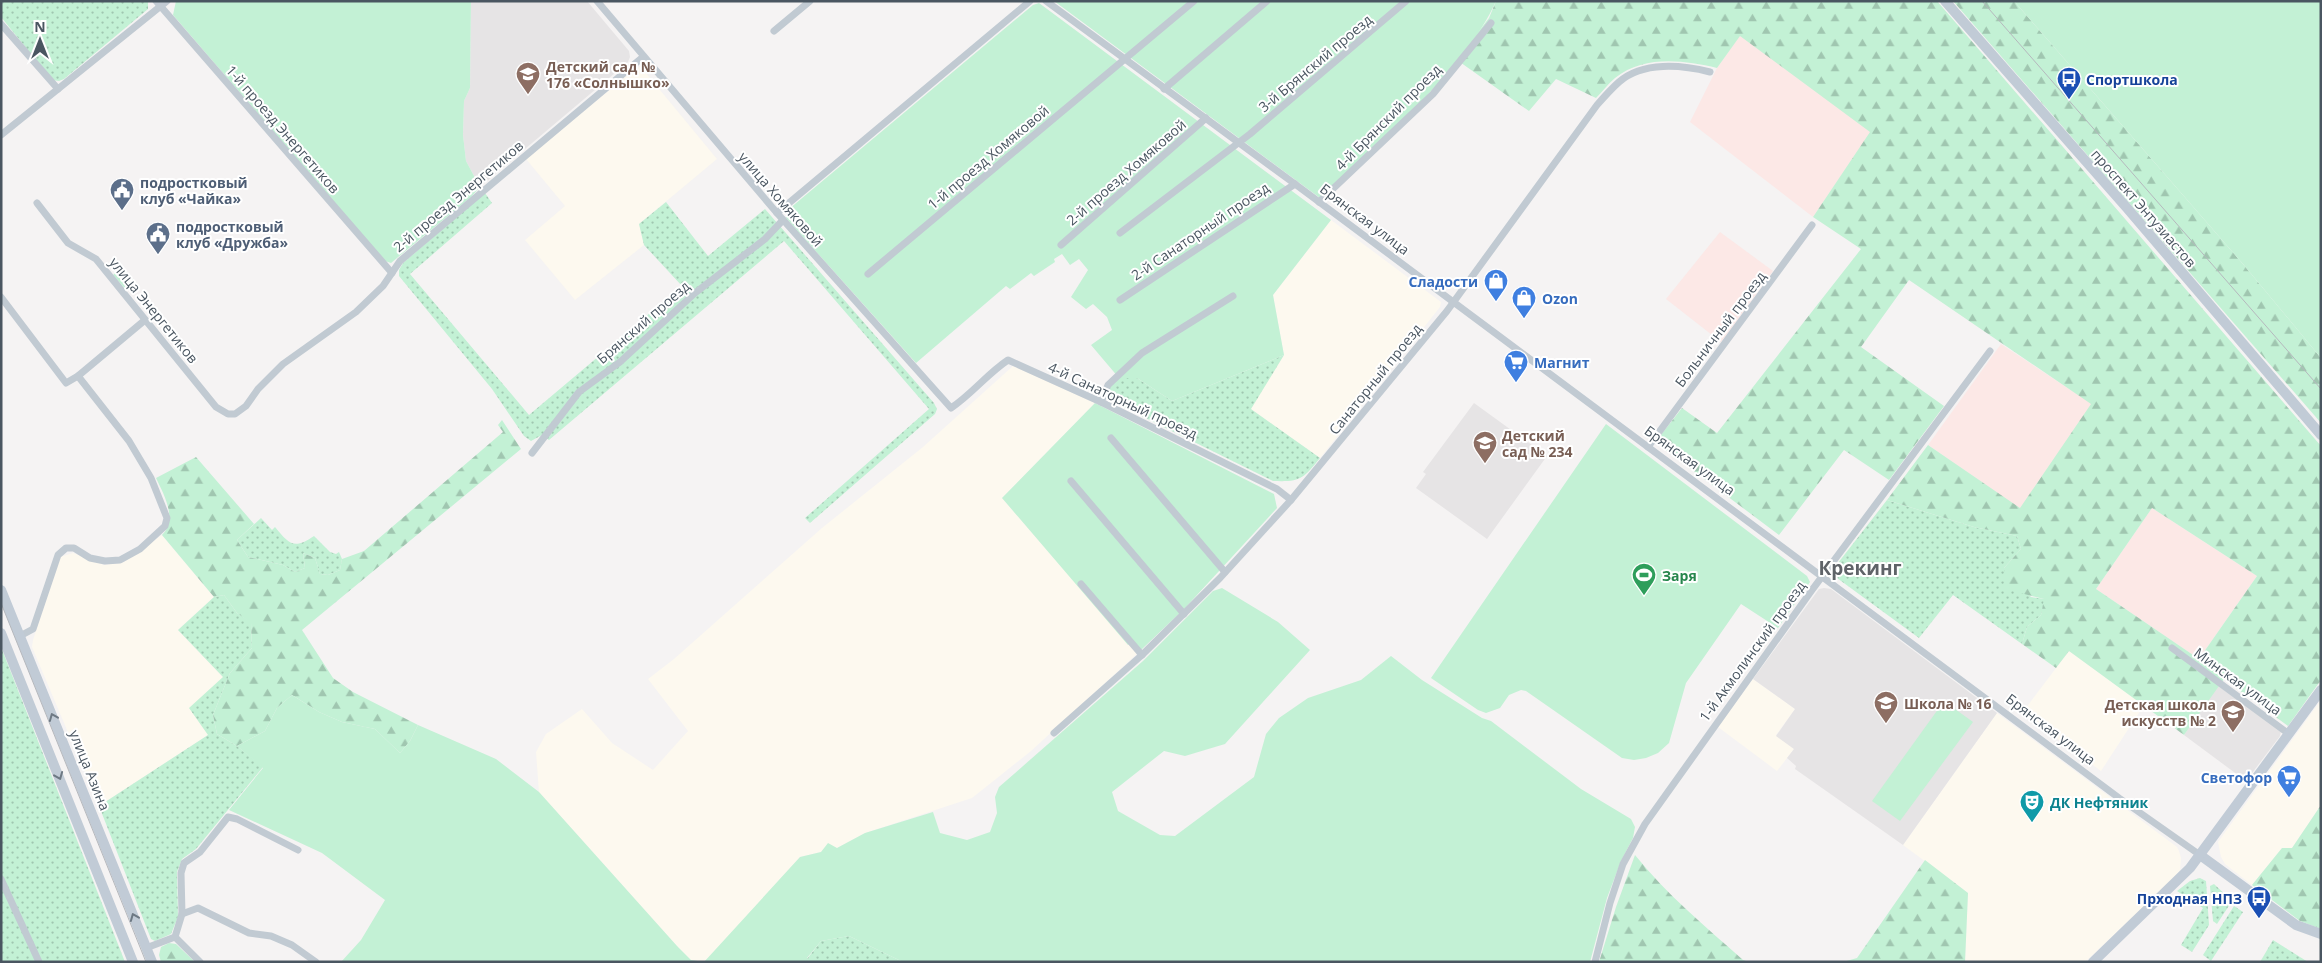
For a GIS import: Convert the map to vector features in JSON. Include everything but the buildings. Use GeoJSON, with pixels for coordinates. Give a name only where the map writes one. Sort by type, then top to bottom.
{"type":"FeatureCollection","features":[{"type":"Feature","properties":{"kind":"street"},"geometry":{"type":"LineString","coordinates":[[1,135],[88,66],[158,4],[167,1]]}},
{"type":"Feature","properties":{"kind":"street","name":"улица Хомяковой"},"geometry":{"type":"LineString","coordinates":[[597,1],[777,214],[951,408]]}},
{"type":"Feature","properties":{"kind":"street"},"geometry":{"type":"LineString","coordinates":[[774,31],[810,1]]}},
{"type":"Feature","properties":{"kind":"street"},"geometry":{"type":"LineString","coordinates":[[777,214],[1030,1]]}},
{"type":"Feature","properties":{"kind":"street","name":"Брянская улица"},"geometry":{"type":"LineString","coordinates":[[1046,1],[1239,142],[2119,798],[2296,925],[2321,934]]}},
{"type":"Feature","properties":{"kind":"street","name":"1-й проезд Хомяковой"},"geometry":{"type":"LineString","coordinates":[[868,274],[1194,1]]}},
{"type":"Feature","properties":{"kind":"street"},"geometry":{"type":"LineString","coordinates":[[1164,89],[1267,1]]}},
{"type":"Feature","properties":{"kind":"street","name":"3-й Брянский проезд"},"geometry":{"type":"LineString","coordinates":[[1120,233],[1239,142],[1406,1]]}},
{"type":"Feature","properties":{"kind":"street","name":"проспект Энтузиастов"},"geometry":{"type":"LineString","coordinates":[[1945,1],[2127,208],[2321,436]]}},
{"type":"Feature","properties":{"kind":"street","name":"1-й проезд Энергетиков"},"geometry":{"type":"LineString","coordinates":[[158,4],[392,273]]}},
{"type":"Feature","properties":{"kind":"street","name":"4-й Брянский проезд"},"geometry":{"type":"LineString","coordinates":[[1319,202],[1433,94],[1491,23]]}},
{"type":"Feature","properties":{"kind":"street"},"geometry":{"type":"LineString","coordinates":[[1,24],[58,89]]}},
{"type":"Feature","properties":{"kind":"street","name":"2-й проезд Энергетиков"},"geometry":{"type":"LineString","coordinates":[[228,414],[235,414],[246,406],[258,389],[283,364],[349,319],[383,286],[400,260],[643,57]]}},
{"type":"Feature","properties":{"kind":"street","name":"Санаторный проезд"},"geometry":{"type":"LineString","coordinates":[[1054,734],[1142,655],[1184,614],[1291,500],[1453,302],[1597,105],[1619,81],[1634,72],[1650,68],[1678,68],[1710,72]]}},
{"type":"Feature","properties":{"kind":"street","name":"2-й проезд Хомяковой"},"geometry":{"type":"LineString","coordinates":[[1061,245],[1206,118]]}},
{"type":"Feature","properties":{"kind":"street","name":"2-й Санаторный проезд"},"geometry":{"type":"LineString","coordinates":[[1120,300],[1295,184]]}},
{"type":"Feature","properties":{"kind":"street","name":"улица Энергетиков"},"geometry":{"type":"LineString","coordinates":[[37,203],[68,243],[96,259],[216,407],[228,414]]}},
{"type":"Feature","properties":{"kind":"street","name":"Брянский проезд"},"geometry":{"type":"LineString","coordinates":[[532,453],[579,392],[620,362],[695,293],[765,239],[783,220]]}},
{"type":"Feature","properties":{"kind":"street","name":"Больничный проезд"},"geometry":{"type":"LineString","coordinates":[[1648,447],[1812,225]]}},
{"type":"Feature","properties":{"kind":"street"},"geometry":{"type":"LineString","coordinates":[[1101,402],[1108,385],[1142,353],[1233,296]]}},
{"type":"Feature","properties":{"kind":"street"},"geometry":{"type":"LineString","coordinates":[[1,297],[66,383],[78,376],[145,320]]}},
{"type":"Feature","properties":{"kind":"street","name":"1-й Акмолинский проезд"},"geometry":{"type":"LineString","coordinates":[[1595,962],[1610,903],[1623,864],[1644,824],[1822,576],[1990,351]]}},
{"type":"Feature","properties":{"kind":"street","name":"4-й Санаторный проезд"},"geometry":{"type":"LineString","coordinates":[[951,408],[966,398],[990,372],[1008,360],[1101,402],[1277,489],[1291,500]]}},
{"type":"Feature","properties":{"kind":"street"},"geometry":{"type":"LineString","coordinates":[[20,636],[32,629],[58,555],[66,548],[74,548],[90,558],[105,561],[120,560],[140,549],[165,526],[167,518],[151,478],[129,441],[78,376]]}},
{"type":"Feature","properties":{"kind":"street"},"geometry":{"type":"LineString","coordinates":[[1111,438],[1224,572]]}},
{"type":"Feature","properties":{"kind":"street"},"geometry":{"type":"LineString","coordinates":[[1071,481],[1184,614]]}},
{"type":"Feature","properties":{"kind":"street"},"geometry":{"type":"LineString","coordinates":[[1081,584],[1142,655]]}},
{"type":"Feature","properties":{"kind":"street","name":"улица Азина"},"geometry":{"type":"LineString","coordinates":[[1,590],[152,962]]}},
{"type":"Feature","properties":{"kind":"street"},"geometry":{"type":"LineString","coordinates":[[1,633],[133,962]]}},
{"type":"Feature","properties":{"kind":"street","name":"Минская улица"},"geometry":{"type":"LineString","coordinates":[[2172,648],[2289,734]]}},
{"type":"Feature","properties":{"kind":"street"},"geometry":{"type":"LineString","coordinates":[[2093,962],[2178,880],[2200,855],[2321,690]]}},
{"type":"Feature","properties":{"kind":"street"},"geometry":{"type":"LineString","coordinates":[[175,937],[182,914],[181,873],[184,863],[200,852],[228,817],[237,819],[298,850]]}},
{"type":"Feature","properties":{"kind":"street"},"geometry":{"type":"LineString","coordinates":[[1,879],[39,962]]}},
{"type":"Feature","properties":{"kind":"street"},"geometry":{"type":"LineString","coordinates":[[182,914],[198,908],[249,933],[271,936],[292,945],[316,962]]}},
{"type":"Feature","properties":{"kind":"street"},"geometry":{"type":"LineString","coordinates":[[146,948],[175,937]]}},
{"type":"Feature","properties":{"kind":"street"},"geometry":{"type":"LineString","coordinates":[[175,937],[200,962]]}},
{"type":"Feature","properties":{"kind":"shaded area","name":"Детский сад № 176 «Солнышко»"},"geometry":{"type":"Polygon","coordinates":[[[471,1],[587,1],[629,51],[630,57],[628,62],[480,187],[466,161],[463,135],[464,101],[470,88],[471,1]]]}},
{"type":"Feature","properties":{"kind":"shaded area"},"geometry":{"type":"Polygon","coordinates":[[[1740,35],[1871,132],[1813,217],[1690,122],[1717,68],[1740,35]]]}},
{"type":"Feature","properties":{"kind":"shaded area"},"geometry":{"type":"Polygon","coordinates":[[[641,67],[717,159],[639,224],[644,245],[575,300],[525,240],[565,206],[526,159],[636,68],[641,67]]]}},
{"type":"Feature","properties":{"kind":"shaded area"},"geometry":{"type":"Polygon","coordinates":[[[1331,220],[1441,302],[1440,307],[1320,458],[1250,409],[1284,355],[1273,295],[1331,220]]]}},
{"type":"Feature","properties":{"kind":"shaded area"},"geometry":{"type":"Polygon","coordinates":[[[1720,232],[1773,271],[1721,342],[1666,299],[1720,232]]]}},
{"type":"Feature","properties":{"kind":"shaded area"},"geometry":{"type":"Polygon","coordinates":[[[2001,344],[2092,404],[2020,509],[1928,445],[2001,344]]]}},
{"type":"Feature","properties":{"kind":"shaded area"},"geometry":{"type":"Polygon","coordinates":[[[1013,366],[1095,403],[1002,498],[1128,644],[1133,640],[1141,650],[1031,751],[972,798],[865,833],[837,848],[800,857],[705,962],[691,960],[539,792],[536,752],[546,734],[582,709],[612,743],[653,770],[688,731],[648,679],[674,659],[822,528],[923,447],[1013,366]]]}},
{"type":"Feature","properties":{"kind":"shaded area","name":"Детский сад № 234"},"geometry":{"type":"Polygon","coordinates":[[[1474,403],[1547,456],[1487,539],[1416,488],[1426,474],[1423,472],[1474,403]]]}},
{"type":"Feature","properties":{"kind":"shaded area"},"geometry":{"type":"Polygon","coordinates":[[[2152,508],[2257,576],[2199,659],[2096,589],[2152,508]]]}},
{"type":"Feature","properties":{"kind":"shaded area"},"geometry":{"type":"Polygon","coordinates":[[[162,535],[214,597],[178,630],[223,677],[208,735],[99,806],[32,647],[33,640],[60,557],[73,553],[104,565],[124,562],[162,535]]]}},
{"type":"Feature","properties":{"kind":"shaded area","name":"Школа № 16"},"geometry":{"type":"Polygon","coordinates":[[[1819,589],[1831,589],[1997,713],[1903,845],[1795,769],[1796,766],[1787,758],[1794,749],[1776,736],[1795,709],[1753,679],[1819,589]]]}},
{"type":"Feature","properties":{"kind":"shaded area"},"geometry":{"type":"Polygon","coordinates":[[[2069,651],[2144,705],[2101,771],[2022,713],[2069,651]]]}},
{"type":"Feature","properties":{"kind":"shaded area"},"geometry":{"type":"Polygon","coordinates":[[[1753,679],[1795,709],[1776,735],[1794,749],[1777,771],[1718,727],[1753,679]]]}},
{"type":"Feature","properties":{"kind":"shaded area","name":"Детская школа искусств № 2"},"geometry":{"type":"Polygon","coordinates":[[[2218,686],[2281,731],[2280,736],[2246,781],[2184,735],[2218,686]]]}},
{"type":"Feature","properties":{"kind":"shaded area"},"geometry":{"type":"Polygon","coordinates":[[[2321,700],[2321,805],[2292,848],[2282,848],[2252,885],[2225,864],[2221,857],[2218,842],[2321,700]]]}},
{"type":"Feature","properties":{"kind":"shaded area","name":"ДК Нефтяник"},"geometry":{"type":"Polygon","coordinates":[[[1997,713],[2177,847],[2179,851],[2181,858],[2180,870],[2173,879],[2085,962],[1965,962],[1968,893],[1903,845],[1997,713]]]}},
{"type":"Feature","properties":{"kind":"green space"},"geometry":{"type":"Polygon","coordinates":[[[1,1],[148,1],[148,9],[64,79],[59,81],[52,80],[1,17],[1,1]]]}},
{"type":"Feature","properties":{"kind":"green space"},"geometry":{"type":"Polygon","coordinates":[[[176,1],[471,1],[470,88],[464,101],[463,135],[466,161],[480,187],[471,197],[391,263],[385,261],[173,15],[176,1]]]}},
{"type":"Feature","properties":{"kind":"green space"},"geometry":{"type":"Polygon","coordinates":[[[1054,1],[1496,1],[1482,27],[1441,80],[1392,130],[1320,198],[1054,1]]]}},
{"type":"Feature","properties":{"kind":"green space"},"geometry":{"type":"Polygon","coordinates":[[[1496,1],[1937,1],[2321,446],[2321,680],[2288,726],[2224,679],[2184,735],[2069,651],[2056,668],[2022,644],[2027,627],[2041,615],[2044,599],[2005,589],[2004,568],[2021,549],[2017,536],[1974,527],[1887,500],[1928,445],[2020,508],[2091,404],[1909,280],[1861,347],[1944,406],[1889,480],[1844,450],[1779,535],[1663,448],[1660,436],[1682,408],[1717,433],[1861,249],[1813,217],[1870,132],[1740,36],[1717,68],[1691,63],[1664,61],[1638,66],[1615,78],[1596,98],[1556,79],[1529,111],[1457,60],[1489,18],[1496,1]],[[2152,508],[2096,589],[2199,659],[2257,576],[2152,508]]]}},
{"type":"Feature","properties":{"kind":"green space"},"geometry":{"type":"Polygon","coordinates":[[[1953,1],[2014,1],[2243,264],[2321,358],[2321,423],[1953,1]]]}},
{"type":"Feature","properties":{"kind":"green space"},"geometry":{"type":"Polygon","coordinates":[[[2014,1],[2321,1],[2321,358],[2243,264],[2014,1]]]}},
{"type":"Feature","properties":{"kind":"green space"},"geometry":{"type":"Polygon","coordinates":[[[1039,3],[1331,220],[1273,295],[1284,355],[1172,401],[1137,378],[1119,378],[1091,345],[1112,330],[1107,317],[1093,304],[1086,309],[1071,297],[1088,270],[1079,259],[1070,265],[1062,254],[1054,259],[1055,262],[1034,276],[1031,273],[1010,289],[1006,286],[916,363],[786,218],[789,209],[1033,5],[1039,3]]]}},
{"type":"Feature","properties":{"kind":"green space"},"geometry":{"type":"Polygon","coordinates":[[[485,193],[492,203],[410,274],[529,415],[682,286],[644,245],[639,224],[666,202],[708,256],[765,209],[934,403],[937,409],[935,414],[810,523],[805,518],[929,409],[784,241],[549,440],[542,435],[531,441],[524,436],[492,389],[399,276],[399,270],[403,263],[485,193]]]}},
{"type":"Feature","properties":{"kind":"green space"},"geometry":{"type":"Polygon","coordinates":[[[122,267],[136,283],[127,291],[113,275],[122,267]]]}},
{"type":"Feature","properties":{"kind":"green space"},"geometry":{"type":"Polygon","coordinates":[[[1284,355],[1251,409],[1320,458],[1305,475],[1296,480],[1273,481],[1099,395],[1119,378],[1137,378],[1172,401],[1284,355]]]}},
{"type":"Feature","properties":{"kind":"green space"},"geometry":{"type":"Polygon","coordinates":[[[1095,403],[1274,494],[1277,508],[1185,608],[1141,650],[1133,640],[1128,645],[1002,498],[1095,403]]]}},
{"type":"Feature","properties":{"kind":"green space"},"geometry":{"type":"Polygon","coordinates":[[[502,420],[521,449],[302,630],[333,678],[353,692],[418,725],[410,741],[400,753],[375,729],[342,722],[319,712],[292,695],[277,708],[265,731],[237,746],[217,734],[213,715],[230,673],[252,648],[251,623],[237,613],[224,595],[214,597],[162,535],[167,529],[169,514],[166,499],[156,478],[196,457],[254,524],[237,540],[248,557],[283,565],[295,572],[305,568],[303,553],[315,558],[320,574],[328,575],[340,570],[342,559],[364,551],[503,432],[498,425],[502,420]]]}},
{"type":"Feature","properties":{"kind":"green space","name":"Заря"},"geometry":{"type":"Polygon","coordinates":[[[1606,424],[1807,576],[1810,582],[1778,628],[1741,604],[1686,683],[1669,743],[1658,753],[1634,760],[1622,758],[1526,691],[1521,690],[1509,695],[1500,708],[1486,713],[1478,710],[1431,678],[1606,424]]]}},
{"type":"Feature","properties":{"kind":"green space"},"geometry":{"type":"Polygon","coordinates":[[[1887,500],[1974,527],[2017,536],[2021,549],[2004,568],[2031,597],[2045,599],[2041,615],[2027,627],[2022,644],[1953,595],[1919,638],[1837,578],[1836,570],[1838,563],[1887,500]]]}},
{"type":"Feature","properties":{"kind":"green space"},"geometry":{"type":"Polygon","coordinates":[[[261,518],[272,530],[275,527],[284,538],[292,543],[301,543],[314,536],[330,552],[336,554],[339,552],[342,559],[340,570],[328,575],[320,574],[315,558],[303,553],[305,568],[295,572],[283,565],[248,557],[237,540],[261,518]]]}},
{"type":"Feature","properties":{"kind":"green space"},"geometry":{"type":"Polygon","coordinates":[[[1222,588],[1278,622],[1310,650],[1225,744],[1185,756],[1164,751],[1112,792],[1118,811],[1160,835],[1175,836],[1254,777],[1266,734],[1279,718],[1308,698],[1361,680],[1391,656],[1422,680],[1482,718],[1491,721],[1581,789],[1631,819],[1635,827],[1633,838],[1621,861],[1607,898],[1590,962],[903,962],[849,936],[821,941],[807,958],[810,962],[704,962],[800,857],[821,852],[828,843],[837,848],[865,833],[933,812],[940,833],[967,840],[990,832],[997,813],[995,797],[999,787],[1143,661],[1213,591],[1222,588]]]}},
{"type":"Feature","properties":{"kind":"green space"},"geometry":{"type":"Polygon","coordinates":[[[224,595],[237,613],[251,622],[252,648],[230,673],[213,715],[217,734],[237,746],[263,767],[196,849],[182,859],[177,872],[178,917],[171,934],[155,941],[151,939],[99,806],[208,735],[189,708],[223,677],[178,630],[214,597],[224,595]]]}},
{"type":"Feature","properties":{"kind":"green space"},"geometry":{"type":"Polygon","coordinates":[[[1,647],[125,962],[1,962],[1,647]]]}},
{"type":"Feature","properties":{"kind":"green space"},"geometry":{"type":"Polygon","coordinates":[[[292,695],[319,712],[342,722],[375,729],[400,753],[410,741],[418,725],[496,759],[539,792],[691,960],[704,962],[341,962],[361,940],[385,900],[322,853],[229,810],[263,768],[237,746],[265,731],[277,708],[292,695]]]}},
{"type":"Feature","properties":{"kind":"green space"},"geometry":{"type":"Polygon","coordinates":[[[1944,701],[1973,722],[1900,821],[1872,801],[1944,701]]]}},
{"type":"Feature","properties":{"kind":"green space"},"geometry":{"type":"Polygon","coordinates":[[[2321,805],[2321,929],[2300,921],[2252,885],[2282,848],[2292,848],[2321,805]]]}},
{"type":"Feature","properties":{"kind":"green space"},"geometry":{"type":"Polygon","coordinates":[[[1635,855],[1687,910],[1743,960],[1749,962],[1599,962],[1635,855]]]}},
{"type":"Feature","properties":{"kind":"green space"},"geometry":{"type":"Polygon","coordinates":[[[1925,860],[1968,893],[1965,962],[1843,962],[1857,958],[1925,860]]]}},
{"type":"Feature","properties":{"kind":"green space"},"geometry":{"type":"Polygon","coordinates":[[[2200,878],[2206,881],[2209,925],[2192,952],[2181,945],[2203,908],[2177,891],[2190,881],[2200,878]]]}},
{"type":"Feature","properties":{"kind":"green space"},"geometry":{"type":"Polygon","coordinates":[[[2214,884],[2232,901],[2217,924],[2213,921],[2210,886],[2214,884]]]}},
{"type":"Feature","properties":{"kind":"green space"},"geometry":{"type":"Polygon","coordinates":[[[2234,906],[2243,912],[2211,961],[2203,955],[2234,906]]]}},
{"type":"Feature","properties":{"kind":"green space"},"geometry":{"type":"Polygon","coordinates":[[[849,936],[903,962],[810,962],[807,959],[821,941],[849,936]]]}},
{"type":"Feature","properties":{"kind":"green space"},"geometry":{"type":"Polygon","coordinates":[[[2273,940],[2308,962],[2260,962],[2273,940]]]}},
{"type":"Feature","properties":{"kind":"green space"},"geometry":{"type":"Polygon","coordinates":[[[169,943],[176,944],[195,962],[161,962],[159,955],[161,947],[169,943]]]}},
{"type":"Feature","properties":{"kind":"tram line"},"geometry":{"type":"LineString","coordinates":[[1982,1],[2321,389]]}},
{"type":"Feature","properties":{"kind":"tram line"},"geometry":{"type":"LineString","coordinates":[[1,603],[146,962]]}},
{"type":"Feature","properties":{"kind":"place","name":"Детский сад № 176 «Солнышко»"},"geometry":{"type":"Point","coordinates":[528,95]}},
{"type":"Feature","properties":{"kind":"place","name":"Спортшкола"},"geometry":{"type":"Point","coordinates":[2069,100]}},
{"type":"Feature","properties":{"kind":"place","name":"подростковый клуб «Чайка»"},"geometry":{"type":"Point","coordinates":[122,211]}},
{"type":"Feature","properties":{"kind":"place","name":"подростковый клуб «Дружба»"},"geometry":{"type":"Point","coordinates":[158,255]}},
{"type":"Feature","properties":{"kind":"place","name":"Сладости"},"geometry":{"type":"Point","coordinates":[1496,302]}},
{"type":"Feature","properties":{"kind":"place","name":"Ozon"},"geometry":{"type":"Point","coordinates":[1524,319]}},
{"type":"Feature","properties":{"kind":"place","name":"Магнит"},"geometry":{"type":"Point","coordinates":[1516,383]}},
{"type":"Feature","properties":{"kind":"place","name":"Детский сад № 234"},"geometry":{"type":"Point","coordinates":[1485,464]}},
{"type":"Feature","properties":{"kind":"place","name":"Заря"},"geometry":{"type":"Point","coordinates":[1644,596]}},
{"type":"Feature","properties":{"kind":"place","name":"Школа № 16"},"geometry":{"type":"Point","coordinates":[1886,724]}},
{"type":"Feature","properties":{"kind":"place","name":"Детская школа искусств № 2"},"geometry":{"type":"Point","coordinates":[2233,733]}},
{"type":"Feature","properties":{"kind":"place","name":"Светофор"},"geometry":{"type":"Point","coordinates":[2289,798]}},
{"type":"Feature","properties":{"kind":"place","name":"ДК Нефтяник"},"geometry":{"type":"Point","coordinates":[2032,823]}},
{"type":"Feature","properties":{"kind":"place","name":"Прходная НПЗ"},"geometry":{"type":"Point","coordinates":[2259,919]}},
{"type":"Feature","properties":{"kind":"district","name":"Крекинг"},"geometry":{"type":"Point","coordinates":[1860,568]}}]}
